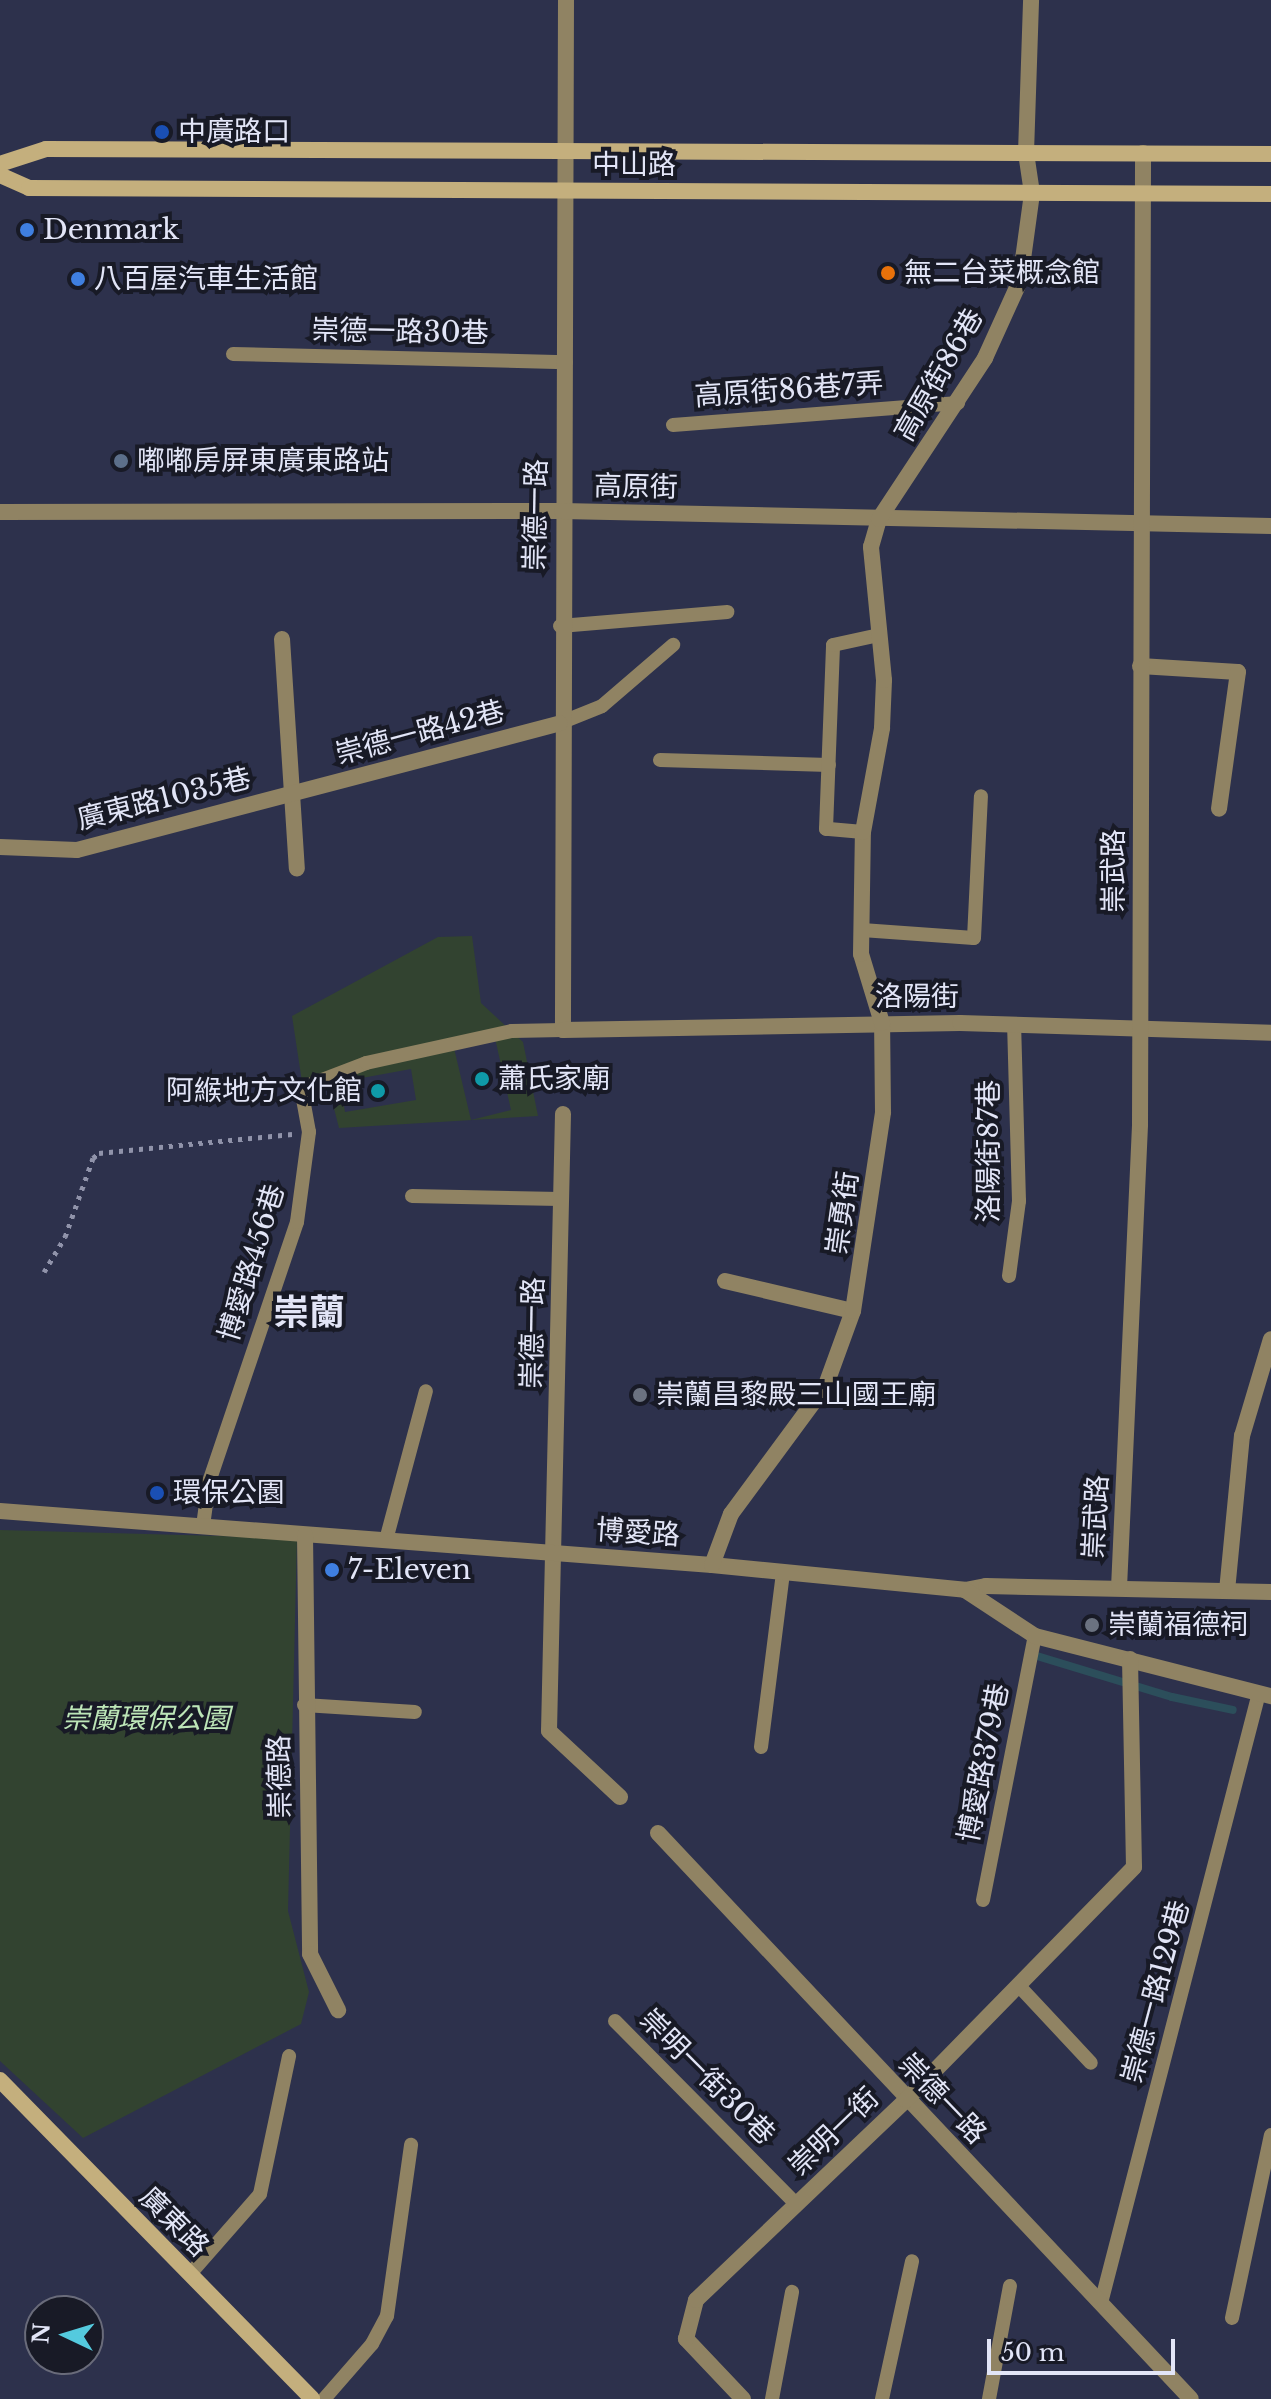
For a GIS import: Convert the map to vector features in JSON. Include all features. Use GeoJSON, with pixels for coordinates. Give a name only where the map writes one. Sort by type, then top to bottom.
{"type":"FeatureCollection","features":[{"type":"Feature","properties":{"kind":"street","name":"崇德一路"},"geometry":{"type":"LineString","coordinates":[[563,1030],[560,626],[566,362],[566,0]]}},
{"type":"Feature","properties":{"kind":"street"},"geometry":{"type":"LineString","coordinates":[[1021,0],[1031,0]]}},
{"type":"Feature","properties":{"kind":"street","name":"高原街86巷"},"geometry":{"type":"LineString","coordinates":[[879,519],[958,403],[1020,281],[1032,193],[1026,153],[1031,0]]}},
{"type":"Feature","properties":{"kind":"street","name":"中山路"},"geometry":{"type":"LineString","coordinates":[[0,164],[46,149],[1271,154]]}},
{"type":"Feature","properties":{"kind":"street","name":"崇武路"},"geometry":{"type":"LineString","coordinates":[[1119,1588],[1140,1033],[1143,153]]}},
{"type":"Feature","properties":{"kind":"street","name":"中山路"},"geometry":{"type":"LineString","coordinates":[[0,175],[29,188],[1271,194]]}},
{"type":"Feature","properties":{"kind":"street","name":"高原街"},"geometry":{"type":"LineString","coordinates":[[0,512],[562,511],[1271,526]]}},
{"type":"Feature","properties":{"kind":"street","name":"崇勇街"},"geometry":{"type":"LineString","coordinates":[[712,1565],[731,1514],[826,1385],[853,1311],[883,1112],[882,1023],[861,954],[863,832],[882,728],[879,635],[871,569],[879,519]]}},
{"type":"Feature","properties":{"kind":"street"},"geometry":{"type":"LineString","coordinates":[[282,639],[297,869]]}},
{"type":"Feature","properties":{"kind":"street"},"geometry":{"type":"LineString","coordinates":[[1140,666],[1238,672],[1219,809]]}},
{"type":"Feature","properties":{"kind":"street","name":"崇德一路42巷"},"geometry":{"type":"LineString","coordinates":[[293,793],[560,723]]}},
{"type":"Feature","properties":{"kind":"street","name":"廣東路1035巷"},"geometry":{"type":"LineString","coordinates":[[0,847],[77,850],[293,793]]}},
{"type":"Feature","properties":{"kind":"street","name":"洛陽街"},"geometry":{"type":"LineString","coordinates":[[563,1030],[882,1023],[1140,1033],[1271,1033]]}},
{"type":"Feature","properties":{"kind":"street","name":"崇德一路"},"geometry":{"type":"LineString","coordinates":[[563,1114],[557,1553],[549,1731],[620,1797]]}},
{"type":"Feature","properties":{"kind":"street"},"geometry":{"type":"LineString","coordinates":[[725,1281],[853,1311]]}},
{"type":"Feature","properties":{"kind":"street"},"geometry":{"type":"LineString","coordinates":[[1227,1591],[1242,1436],[1271,1339]]}},
{"type":"Feature","properties":{"kind":"street","name":"博愛路"},"geometry":{"type":"LineString","coordinates":[[0,1511],[712,1565],[965,1590],[986,1586],[1271,1592]]}},
{"type":"Feature","properties":{"kind":"street","name":"崇德路"},"geometry":{"type":"LineString","coordinates":[[305,1535],[304,1705],[310,1954],[338,2010]]}},
{"type":"Feature","properties":{"kind":"street"},"geometry":{"type":"LineString","coordinates":[[965,1590],[1035,1636],[1131,1666],[1265,1694]]}},
{"type":"Feature","properties":{"kind":"street","name":"崇明一街"},"geometry":{"type":"LineString","coordinates":[[743,2399],[686,2339],[696,2300],[906,2100],[1134,1867],[1134,1700],[1131,1666]]}},
{"type":"Feature","properties":{"kind":"street","name":"崇德一路"},"geometry":{"type":"LineString","coordinates":[[658,1833],[906,2100],[1191,2399]]}},
{"type":"Feature","properties":{"kind":"street","name":"廣東路"},"geometry":{"type":"LineString","coordinates":[[0,2080],[312,2399]]}},
{"type":"Feature","properties":{"kind":"lane","name":"崇德一路30巷"},"geometry":{"type":"LineString","coordinates":[[233,354],[566,362]]}},
{"type":"Feature","properties":{"kind":"lane","name":"高原街86巷7弄"},"geometry":{"type":"LineString","coordinates":[[673,425],[958,403]]}},
{"type":"Feature","properties":{"kind":"lane"},"geometry":{"type":"LineString","coordinates":[[560,626],[727,612]]}},
{"type":"Feature","properties":{"kind":"lane"},"geometry":{"type":"LineString","coordinates":[[863,832],[826,829],[833,645],[879,635]]}},
{"type":"Feature","properties":{"kind":"lane"},"geometry":{"type":"LineString","coordinates":[[560,723],[602,706],[673,645]]}},
{"type":"Feature","properties":{"kind":"lane"},"geometry":{"type":"LineString","coordinates":[[660,760],[829,765]]}},
{"type":"Feature","properties":{"kind":"lane"},"geometry":{"type":"LineString","coordinates":[[862,930],[974,938],[981,796]]}},
{"type":"Feature","properties":{"kind":"lane","name":"洛陽街87巷"},"geometry":{"type":"LineString","coordinates":[[1009,1276],[1019,1201],[1014,1026]]}},
{"type":"Feature","properties":{"kind":"lane","name":"博愛路456巷"},"geometry":{"type":"LineString","coordinates":[[203,1526],[209,1482],[297,1222],[309,1132],[301,1088],[355,1065],[512,1031],[563,1030]]}},
{"type":"Feature","properties":{"kind":"lane"},"geometry":{"type":"LineString","coordinates":[[412,1196],[560,1199]]}},
{"type":"Feature","properties":{"kind":"lane"},"geometry":{"type":"LineString","coordinates":[[386,1540],[426,1391]]}},
{"type":"Feature","properties":{"kind":"lane"},"geometry":{"type":"LineString","coordinates":[[761,1747],[783,1572]]}},
{"type":"Feature","properties":{"kind":"lane","name":"博愛路379巷"},"geometry":{"type":"LineString","coordinates":[[983,1900],[1035,1636]]}},
{"type":"Feature","properties":{"kind":"lane","name":"崇德一路129巷"},"geometry":{"type":"LineString","coordinates":[[1101,2303],[1265,1694]]}},
{"type":"Feature","properties":{"kind":"lane"},"geometry":{"type":"LineString","coordinates":[[304,1705],[415,1712]]}},
{"type":"Feature","properties":{"kind":"lane"},"geometry":{"type":"LineString","coordinates":[[1019,1986],[1091,2063]]}},
{"type":"Feature","properties":{"kind":"lane","name":"崇明一街30巷"},"geometry":{"type":"LineString","coordinates":[[615,2021],[796,2204]]}},
{"type":"Feature","properties":{"kind":"lane"},"geometry":{"type":"LineString","coordinates":[[190,2274],[260,2194],[289,2056]]}},
{"type":"Feature","properties":{"kind":"lane"},"geometry":{"type":"LineString","coordinates":[[1232,2318],[1271,2135]]}},
{"type":"Feature","properties":{"kind":"lane"},"geometry":{"type":"LineString","coordinates":[[324,2399],[372,2344],[387,2316],[411,2145]]}},
{"type":"Feature","properties":{"kind":"lane"},"geometry":{"type":"LineString","coordinates":[[882,2399],[912,2261]]}},
{"type":"Feature","properties":{"kind":"lane"},"geometry":{"type":"LineString","coordinates":[[989,2399],[1010,2286]]}},
{"type":"Feature","properties":{"kind":"lane"},"geometry":{"type":"LineString","coordinates":[[772,2399],[792,2292]]}},
{"type":"Feature","properties":{"kind":"path"},"geometry":{"type":"LineString","coordinates":[[44,1272],[65,1237],[93,1158],[99,1153],[309,1132]]}},
{"type":"Feature","properties":{"kind":"green space"},"geometry":{"type":"Polygon","coordinates":[[[472,936],[481,1003],[523,1042],[538,1116],[339,1128],[328,1085],[302,1082],[292,1016],[438,937],[472,936]],[[495,1038],[454,1048],[471,1120],[511,1110],[495,1038]],[[411,1069],[340,1082],[345,1112],[416,1100],[411,1069]]]}},
{"type":"Feature","properties":{"kind":"green space","name":"崇蘭環保公園"},"geometry":{"type":"Polygon","coordinates":[[[0,1530],[297,1538],[288,1911],[309,1992],[301,2024],[83,2138],[0,2061],[0,1530]]]}},
{"type":"Feature","properties":{"kind":"waterway"},"geometry":{"type":"LineString","coordinates":[[1037,1656],[1172,1697],[1233,1710]]}},
{"type":"Feature","properties":{"kind":"place","name":"中廣路口"},"geometry":{"type":"Point","coordinates":[162,132]}},
{"type":"Feature","properties":{"kind":"place","name":"Denmark"},"geometry":{"type":"Point","coordinates":[27,230]}},
{"type":"Feature","properties":{"kind":"place","name":"無二台菜概念館"},"geometry":{"type":"Point","coordinates":[888,273]}},
{"type":"Feature","properties":{"kind":"place","name":"八百屋汽車生活館"},"geometry":{"type":"Point","coordinates":[78,279]}},
{"type":"Feature","properties":{"kind":"place","name":"嘟嘟房屏東廣東路站"},"geometry":{"type":"Point","coordinates":[121,461]}},
{"type":"Feature","properties":{"kind":"place","name":"蕭氏家廟"},"geometry":{"type":"Point","coordinates":[482,1079]}},
{"type":"Feature","properties":{"kind":"place","name":"阿緱地方文化館"},"geometry":{"type":"Point","coordinates":[378,1091]}},
{"type":"Feature","properties":{"kind":"place","name":"崇蘭昌黎殿三山國王廟"},"geometry":{"type":"Point","coordinates":[640,1395]}},
{"type":"Feature","properties":{"kind":"place","name":"環保公園"},"geometry":{"type":"Point","coordinates":[157,1493]}},
{"type":"Feature","properties":{"kind":"place","name":"7-Eleven"},"geometry":{"type":"Point","coordinates":[332,1570]}},
{"type":"Feature","properties":{"kind":"place","name":"崇蘭福德祠"},"geometry":{"type":"Point","coordinates":[1092,1625]}},
{"type":"Feature","properties":{"kind":"district","name":"崇蘭"},"geometry":{"type":"Point","coordinates":[309,1313]}}]}
